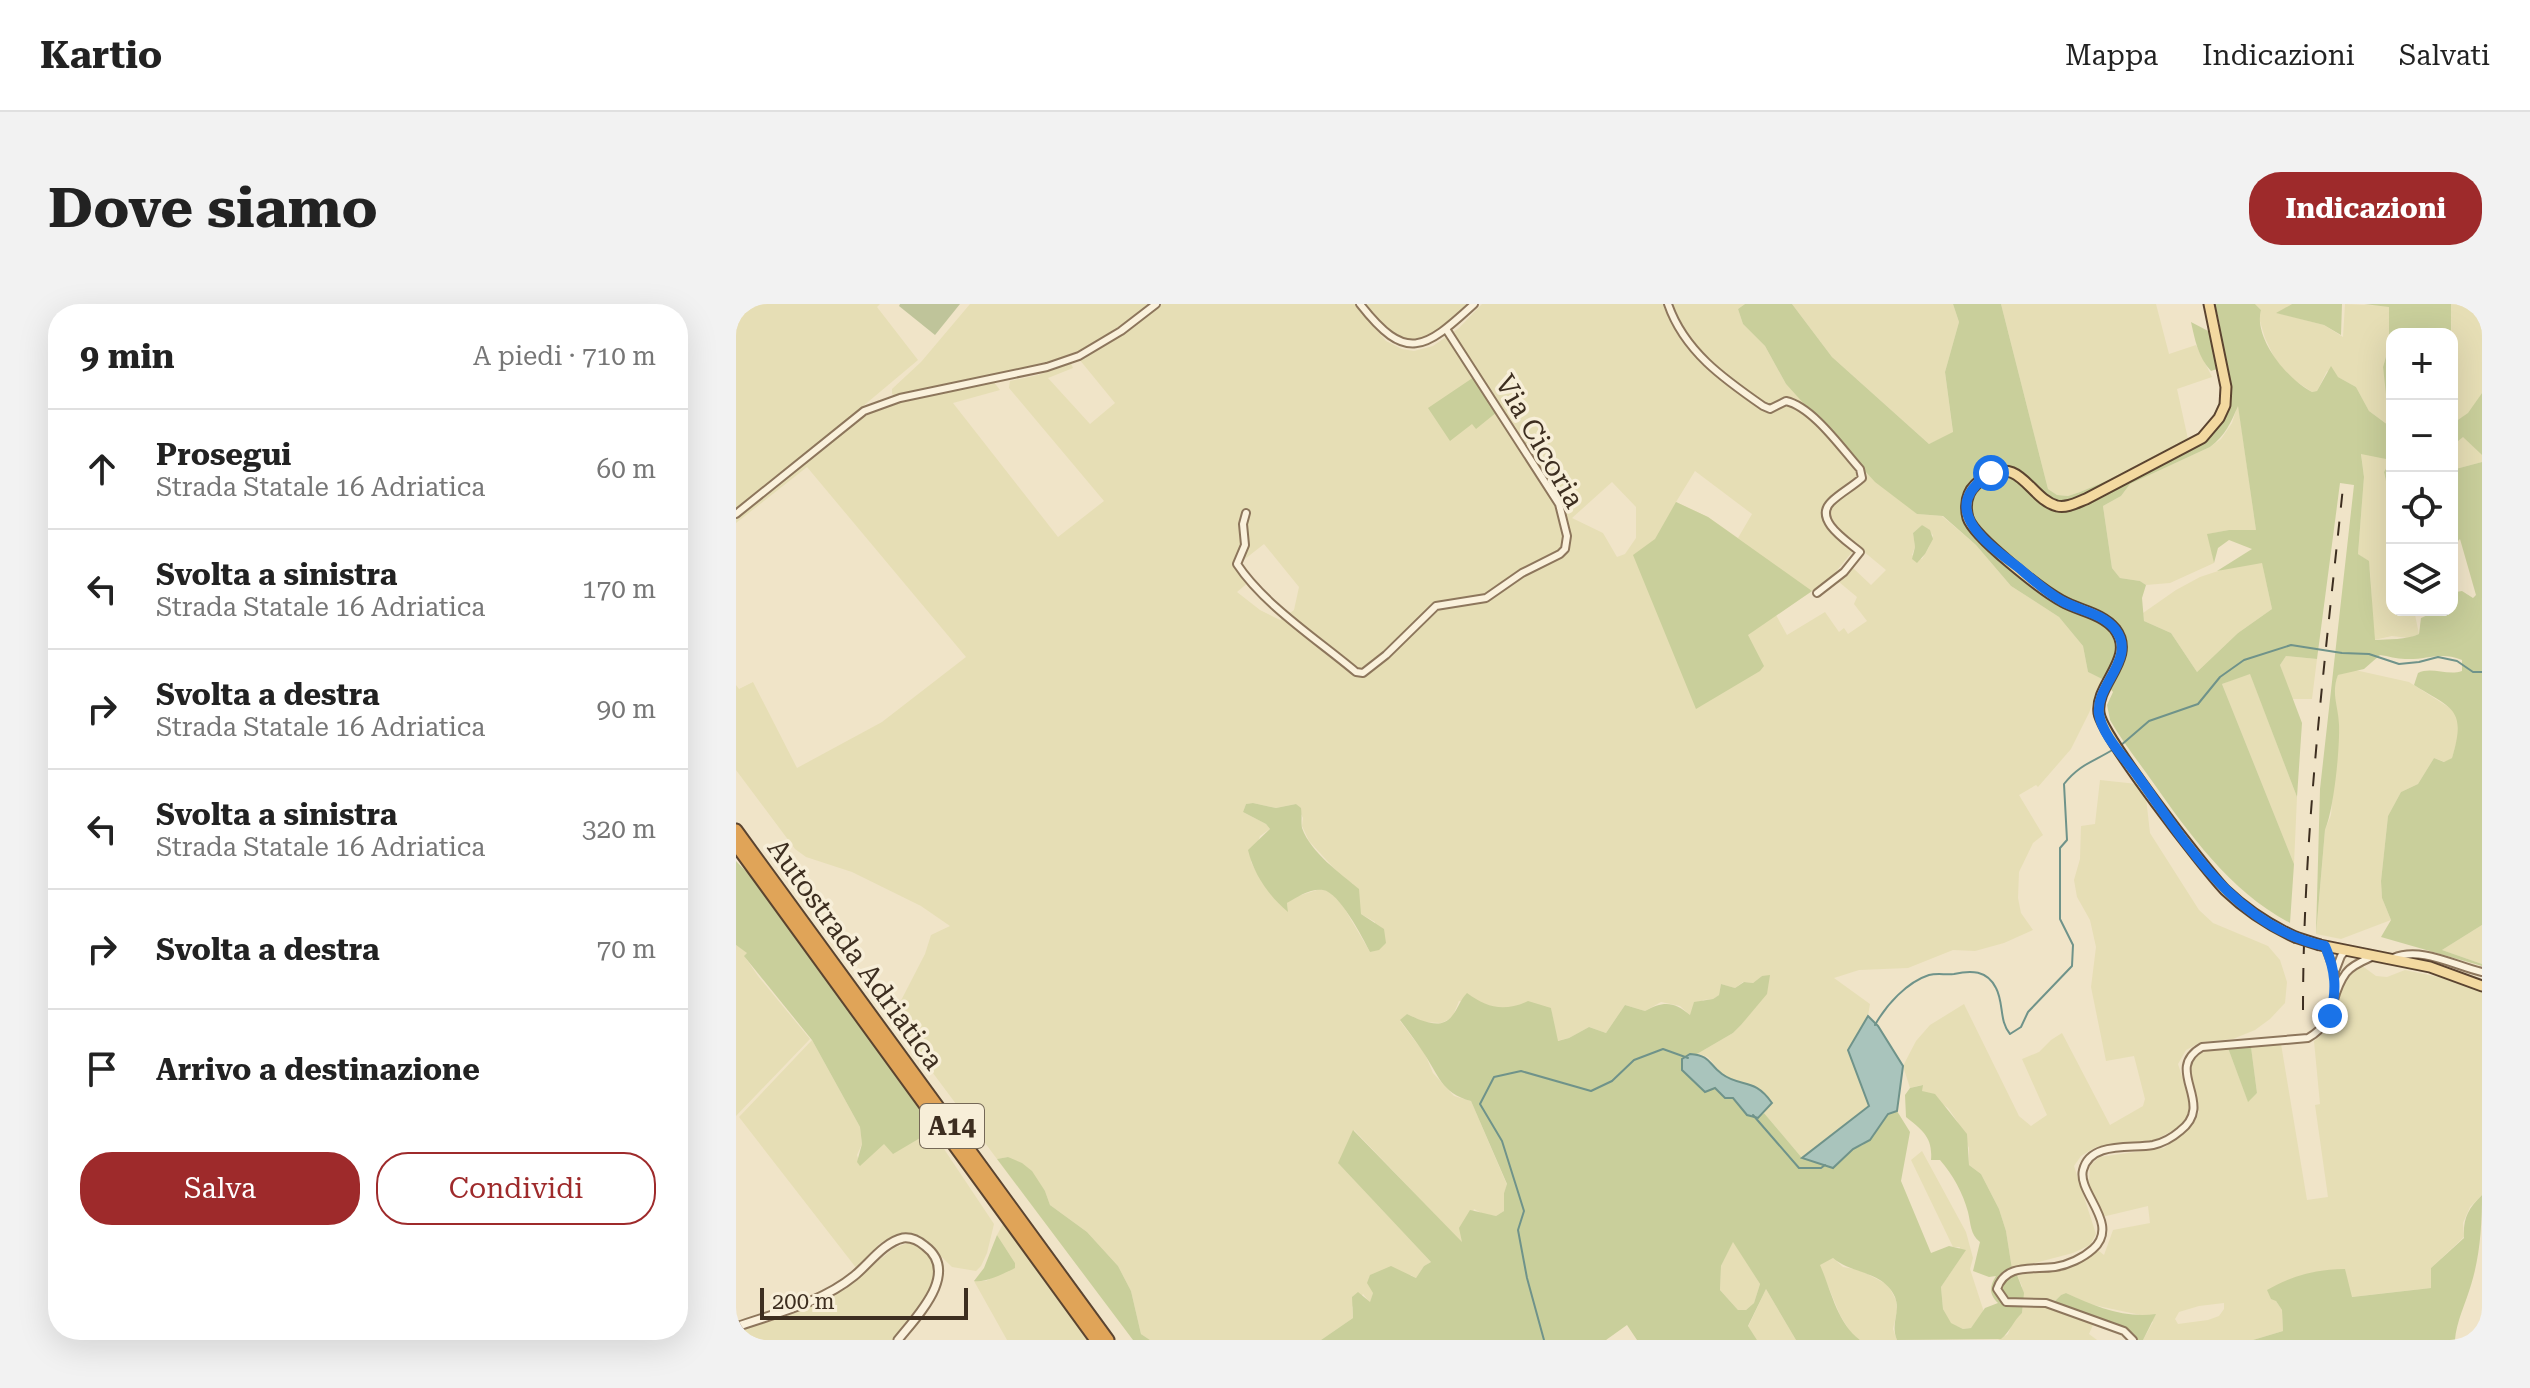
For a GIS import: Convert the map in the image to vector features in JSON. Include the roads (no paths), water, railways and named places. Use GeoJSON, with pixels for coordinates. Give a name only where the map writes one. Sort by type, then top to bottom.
{"type":"FeatureCollection","features":[{"type":"Feature","properties":{"kind":"highway","name":"Autostrada Adriatica"},"geometry":{"type":"LineString","coordinates":[[736,830],[793,915],[1096,1340]]}},
{"type":"Feature","properties":{"kind":"highway","name":"Autostrada Adriatica"},"geometry":{"type":"LineString","coordinates":[[736,845],[793,915],[1108,1340]]}},
{"type":"Feature","properties":{"kind":"main road"},"geometry":{"type":"LineString","coordinates":[[2209,304],[2226,387],[2225,405],[2219,418],[2202,438],[2067,506],[2047,502],[2022,478],[2008,472],[1991,473],[1981,480],[1967,499],[1968,519],[1990,545],[2061,601],[2102,618],[2120,637],[2121,655],[2099,706],[2100,720],[2163,811],[2226,890],[2263,920],[2295,937],[2322,946],[2438,969],[2482,986]]}},
{"type":"Feature","properties":{"kind":"street"},"geometry":{"type":"LineString","coordinates":[[736,514],[864,411],[900,398],[1047,367],[1079,356],[1121,331],[1156,304]]}},
{"type":"Feature","properties":{"kind":"street"},"geometry":{"type":"LineString","coordinates":[[1360,304],[1379,329],[1399,342],[1420,343],[1446,329],[1474,304]]}},
{"type":"Feature","properties":{"kind":"street"},"geometry":{"type":"LineString","coordinates":[[1668,304],[1676,325],[1706,364],[1763,406],[1770,409],[1786,401],[1799,406],[1817,421],[1860,469],[1862,478],[1826,510],[1827,521],[1860,552],[1844,572],[1817,593]]}},
{"type":"Feature","properties":{"kind":"street","name":"Via Cicoria"},"geometry":{"type":"LineString","coordinates":[[1246,513],[1243,524],[1245,545],[1237,564],[1243,573],[1356,672],[1363,673],[1436,606],[1486,598],[1565,549],[1567,536],[1559,504],[1446,329]]}},
{"type":"Feature","properties":{"kind":"street"},"geometry":{"type":"LineString","coordinates":[[2322,946],[2335,973]]}},
{"type":"Feature","properties":{"kind":"street"},"geometry":{"type":"LineString","coordinates":[[2133,1340],[2124,1331],[2046,1303],[2006,1302],[1997,1289],[2000,1279],[2006,1273],[2018,1270],[2058,1267],[2083,1256],[2096,1246],[2101,1235],[2101,1220],[2082,1181],[2083,1168],[2092,1156],[2107,1149],[2155,1145],[2182,1130],[2194,1115],[2195,1103],[2186,1076],[2186,1065],[2190,1054],[2202,1047],[2308,1038],[2321,1031],[2347,971],[2346,950]]}},
{"type":"Feature","properties":{"kind":"street"},"geometry":{"type":"LineString","coordinates":[[2335,996],[2335,973],[2346,950]]}},
{"type":"Feature","properties":{"kind":"street"},"geometry":{"type":"LineString","coordinates":[[2391,959],[2403,954],[2432,957],[2482,972]]}},
{"type":"Feature","properties":{"kind":"street"},"geometry":{"type":"LineString","coordinates":[[2347,971],[2374,956]]}},
{"type":"Feature","properties":{"kind":"street"},"geometry":{"type":"LineString","coordinates":[[2438,969],[2442,964],[2451,963]]}},
{"type":"Feature","properties":{"kind":"street"},"geometry":{"type":"LineString","coordinates":[[736,1327],[829,1293],[853,1278],[890,1245],[902,1238],[914,1239],[936,1258],[939,1279],[930,1298],[898,1340]]}},
{"type":"Feature","properties":{"kind":"water"},"geometry":{"type":"Polygon","coordinates":[[[1868,1016],[1878,1026],[1903,1066],[1897,1111],[1888,1114],[1870,1140],[1853,1149],[1833,1168],[1802,1158],[1869,1106],[1848,1050],[1868,1016]]]}},
{"type":"Feature","properties":{"kind":"water"},"geometry":{"type":"Polygon","coordinates":[[[1690,1054],[1706,1058],[1729,1078],[1759,1089],[1772,1103],[1758,1118],[1747,1115],[1733,1098],[1725,1098],[1715,1088],[1705,1092],[1682,1070],[1682,1059],[1690,1054]]]}},
{"type":"Feature","properties":{"kind":"waterway"},"geometry":{"type":"LineString","coordinates":[[2120,746],[2149,721],[2198,704],[2220,677],[2244,660],[2291,645],[2369,654],[2399,664],[2438,657],[2457,661],[2473,672],[2482,672]]}},
{"type":"Feature","properties":{"kind":"waterway"},"geometry":{"type":"LineString","coordinates":[[1875,1025],[1898,995],[1921,978],[1932,974],[1972,972],[1988,978],[1996,988],[2004,1023],[2010,1034],[2021,1027],[2028,1012],[2072,966],[2073,945],[2060,919],[2060,848],[2067,840],[2064,784],[2081,768],[2114,749]]}},
{"type":"Feature","properties":{"kind":"waterway"},"geometry":{"type":"LineString","coordinates":[[1544,1340],[1518,1230],[1524,1211],[1502,1141],[1480,1104],[1494,1077],[1521,1071],[1591,1091],[1612,1081],[1634,1060],[1663,1049],[1688,1058]]}},
{"type":"Feature","properties":{"kind":"waterway"},"geometry":{"type":"LineString","coordinates":[[1753,1115],[1799,1168],[1821,1168],[1825,1165]]}},
{"type":"Feature","properties":{"kind":"railway"},"geometry":{"type":"LineString","coordinates":[[2303,1010],[2311,813],[2343,487]]}}]}
